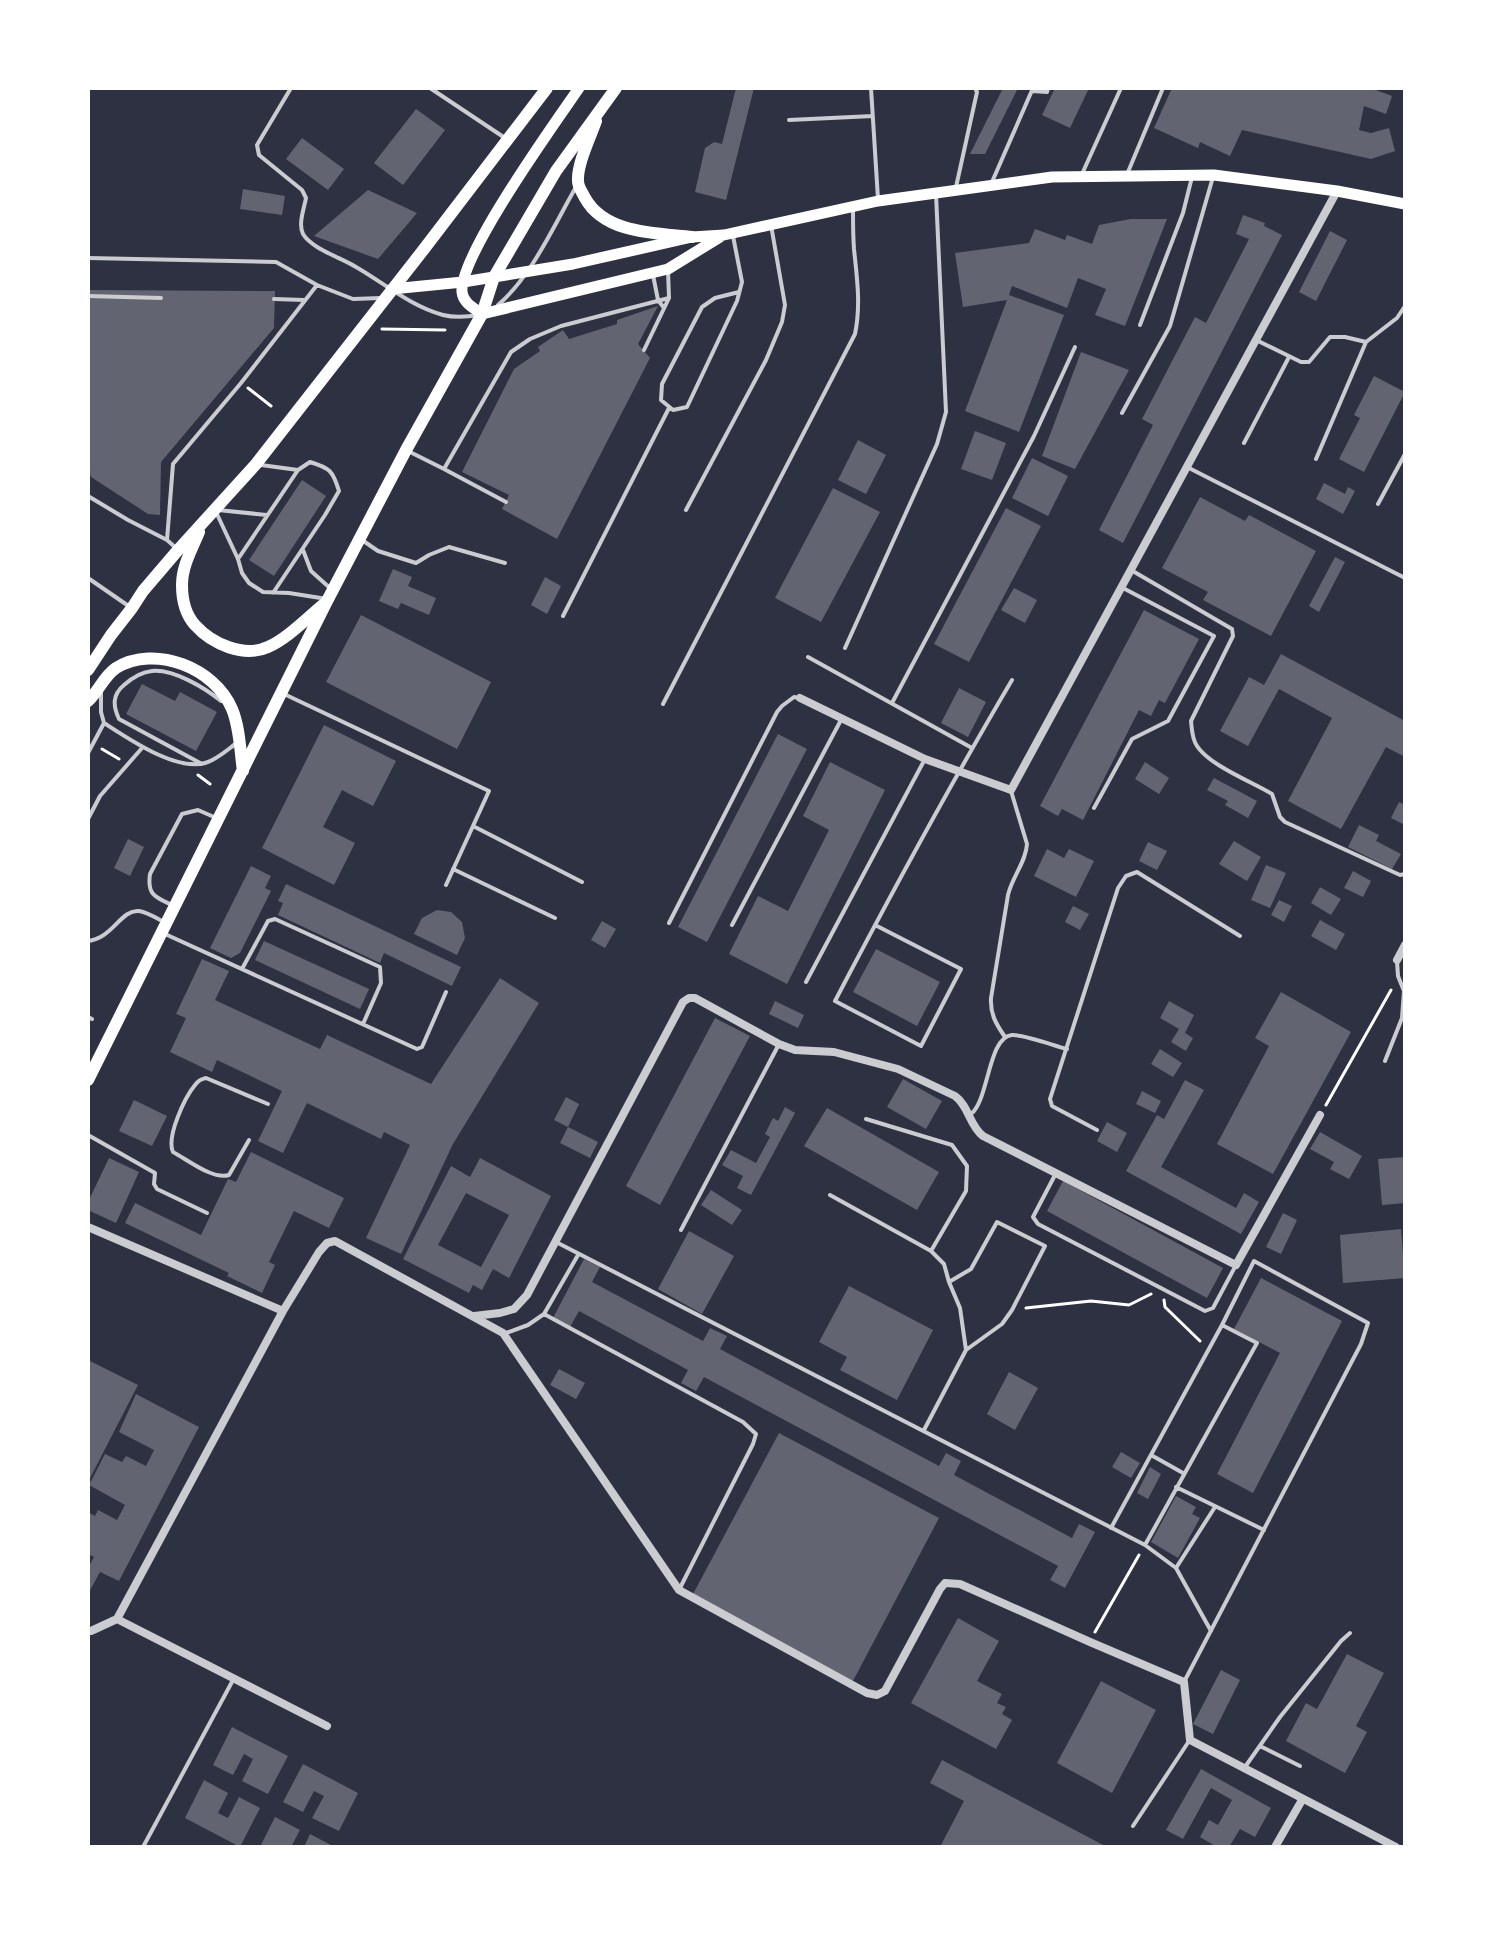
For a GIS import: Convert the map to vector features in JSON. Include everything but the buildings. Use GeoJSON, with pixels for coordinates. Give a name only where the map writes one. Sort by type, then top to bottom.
{"type":"FeatureCollection","features":[{"type":"Feature","properties":{"kind":"main road"},"geometry":{"type":"LineString","coordinates":[[88,670],[143,591],[256,464],[547,88]]}},
{"type":"Feature","properties":{"kind":"main road"},"geometry":{"type":"LineString","coordinates":[[579,88],[472,256],[462,291],[470,306],[482,314],[668,269],[728,234]]}},
{"type":"Feature","properties":{"kind":"main road"},"geometry":{"type":"LineString","coordinates":[[88,1080],[329,597],[482,314],[494,277],[556,171],[616,88]]}},
{"type":"Feature","properties":{"kind":"main road"},"geometry":{"type":"LineString","coordinates":[[602,107],[578,172],[577,185],[589,205],[600,216],[641,232],[692,237]]}},
{"type":"Feature","properties":{"kind":"main road"},"geometry":{"type":"LineString","coordinates":[[388,294],[573,264],[878,201],[1052,177],[1214,175],[1405,200]]}},
{"type":"Feature","properties":{"kind":"main road"},"geometry":{"type":"LineString","coordinates":[[202,525],[183,571],[182,586],[189,617],[206,635],[232,648],[252,651],[266,648],[277,643],[329,597]]}},
{"type":"Feature","properties":{"kind":"main road"},"geometry":{"type":"LineString","coordinates":[[88,701],[114,669],[136,659],[169,659],[202,675],[225,696],[237,724],[243,771]]}},
{"type":"Feature","properties":{"kind":"street"},"geometry":{"type":"LineString","coordinates":[[800,698],[925,759],[1011,790],[1337,191]]}},
{"type":"Feature","properties":{"kind":"street"},"geometry":{"type":"LineString","coordinates":[[1397,960],[1404,949]]}},
{"type":"Feature","properties":{"kind":"street"},"geometry":{"type":"LineString","coordinates":[[473,1316],[514,1309],[527,1295],[683,1002],[689,998],[695,998],[795,1050],[834,1052],[898,1069],[955,1096],[962,1101],[972,1124],[983,1136],[1236,1265],[1320,1115]]}},
{"type":"Feature","properties":{"kind":"street"},"geometry":{"type":"LineString","coordinates":[[88,1227],[283,1311]]}},
{"type":"Feature","properties":{"kind":"street"},"geometry":{"type":"LineString","coordinates":[[88,1631],[117,1619],[283,1311],[319,1252],[327,1243],[335,1241],[503,1333],[679,1590],[867,1693],[877,1695],[885,1691],[940,1589],[945,1583],[960,1584],[1184,1682],[1190,1740],[1396,1847]]}},
{"type":"Feature","properties":{"kind":"street"},"geometry":{"type":"LineString","coordinates":[[117,1619],[327,1726]]}},
{"type":"Feature","properties":{"kind":"street"},"geometry":{"type":"LineString","coordinates":[[1275,1847],[1302,1800]]}},
{"type":"Feature","properties":{"kind":"lane"},"geometry":{"type":"LineString","coordinates":[[291,88],[257,145],[259,155],[302,190],[306,198],[301,226],[304,235],[314,245],[355,266],[388,294],[442,314],[462,318],[482,314],[508,297],[528,271],[577,185]]}},
{"type":"Feature","properties":{"kind":"lane"},"geometry":{"type":"LineString","coordinates":[[430,88],[507,140]]}},
{"type":"Feature","properties":{"kind":"lane"},"geometry":{"type":"LineString","coordinates":[[871,88],[878,201]]}},
{"type":"Feature","properties":{"kind":"lane"},"geometry":{"type":"LineString","coordinates":[[956,190],[977,92],[975,88]]}},
{"type":"Feature","properties":{"kind":"lane"},"geometry":{"type":"LineString","coordinates":[[991,184],[1032,90],[1047,92],[1048,88]]}},
{"type":"Feature","properties":{"kind":"lane"},"geometry":{"type":"LineString","coordinates":[[1082,176],[1121,88]]}},
{"type":"Feature","properties":{"kind":"lane"},"geometry":{"type":"LineString","coordinates":[[1127,175],[1163,88]]}},
{"type":"Feature","properties":{"kind":"lane"},"geometry":{"type":"LineString","coordinates":[[789,120],[873,116]]}},
{"type":"Feature","properties":{"kind":"lane"},"geometry":{"type":"LineString","coordinates":[[1140,325],[1183,213],[1192,175]]}},
{"type":"Feature","properties":{"kind":"lane"},"geometry":{"type":"LineString","coordinates":[[1122,413],[1170,326],[1214,175]]}},
{"type":"Feature","properties":{"kind":"lane"},"geometry":{"type":"LineString","coordinates":[[845,648],[937,444],[946,412],[936,192]]}},
{"type":"Feature","properties":{"kind":"lane"},"geometry":{"type":"LineString","coordinates":[[663,704],[855,334],[859,281],[853,207]]}},
{"type":"Feature","properties":{"kind":"lane"},"geometry":{"type":"LineString","coordinates":[[686,510],[766,360],[782,322],[785,305],[771,225]]}},
{"type":"Feature","properties":{"kind":"lane"},"geometry":{"type":"LineString","coordinates":[[728,234],[742,282],[737,301],[687,407],[669,408],[661,400],[662,384],[702,307],[715,298],[739,292]]}},
{"type":"Feature","properties":{"kind":"lane"},"geometry":{"type":"LineString","coordinates":[[88,258],[276,262],[317,285],[353,299],[388,294]]}},
{"type":"Feature","properties":{"kind":"lane"},"geometry":{"type":"LineString","coordinates":[[644,350],[669,298],[668,269]]}},
{"type":"Feature","properties":{"kind":"lane"},"geometry":{"type":"LineString","coordinates":[[653,273],[658,300],[664,309]]}},
{"type":"Feature","properties":{"kind":"lane"},"geometry":{"type":"LineString","coordinates":[[167,540],[173,464],[317,285]]}},
{"type":"Feature","properties":{"kind":"lane"},"geometry":{"type":"LineString","coordinates":[[88,296],[161,298]]}},
{"type":"Feature","properties":{"kind":"lane"},"geometry":{"type":"LineString","coordinates":[[444,469],[511,352],[530,339],[561,326],[669,298]]}},
{"type":"Feature","properties":{"kind":"lane"},"geometry":{"type":"LineString","coordinates":[[274,299],[304,300]]}},
{"type":"Feature","properties":{"kind":"lane"},"geometry":{"type":"LineString","coordinates":[[1316,459],[1366,342],[1397,318],[1405,306]]}},
{"type":"Feature","properties":{"kind":"lane"},"geometry":{"type":"LineString","coordinates":[[1256,340],[1301,362],[1309,362],[1330,337],[1366,342]]}},
{"type":"Feature","properties":{"kind":"lane"},"geometry":{"type":"LineString","coordinates":[[892,703],[1034,436],[1075,347]]}},
{"type":"Feature","properties":{"kind":"lane"},"geometry":{"type":"LineString","coordinates":[[1244,443],[1289,357]]}},
{"type":"Feature","properties":{"kind":"lane"},"geometry":{"type":"LineString","coordinates":[[563,616],[669,408]]}},
{"type":"Feature","properties":{"kind":"lane"},"geometry":{"type":"LineString","coordinates":[[406,450],[506,502]]}},
{"type":"Feature","properties":{"kind":"lane"},"geometry":{"type":"LineString","coordinates":[[1378,504],[1405,454]]}},
{"type":"Feature","properties":{"kind":"lane"},"geometry":{"type":"LineString","coordinates":[[238,559],[298,470],[310,462],[327,467],[335,475],[339,491],[273,593]]}},
{"type":"Feature","properties":{"kind":"lane"},"geometry":{"type":"LineString","coordinates":[[256,464],[298,470]]}},
{"type":"Feature","properties":{"kind":"lane"},"geometry":{"type":"LineString","coordinates":[[1187,467],[1405,578]]}},
{"type":"Feature","properties":{"kind":"lane"},"geometry":{"type":"LineString","coordinates":[[88,496],[167,540],[178,550]]}},
{"type":"Feature","properties":{"kind":"lane"},"geometry":{"type":"LineString","coordinates":[[215,510],[267,515]]}},
{"type":"Feature","properties":{"kind":"lane"},"geometry":{"type":"LineString","coordinates":[[215,510],[249,583],[263,592],[329,597]]}},
{"type":"Feature","properties":{"kind":"lane"},"geometry":{"type":"LineString","coordinates":[[360,538],[378,551],[416,563],[449,547],[505,563]]}},
{"type":"Feature","properties":{"kind":"lane"},"geometry":{"type":"LineString","coordinates":[[303,550],[311,571],[329,597]]}},
{"type":"Feature","properties":{"kind":"lane"},"geometry":{"type":"LineString","coordinates":[[1131,570],[1232,629],[1233,636],[1191,721],[1197,746],[1209,759],[1272,794],[1280,817],[1285,822],[1400,875],[1405,874]]}},
{"type":"Feature","properties":{"kind":"lane"},"geometry":{"type":"LineString","coordinates":[[88,578],[132,608]]}},
{"type":"Feature","properties":{"kind":"lane"},"geometry":{"type":"LineString","coordinates":[[1094,808],[1132,739],[1168,721],[1214,636],[1121,588]]}},
{"type":"Feature","properties":{"kind":"lane"},"geometry":{"type":"LineString","coordinates":[[808,657],[972,748]]}},
{"type":"Feature","properties":{"kind":"lane"},"geometry":{"type":"LineString","coordinates":[[202,764],[119,719],[114,700],[118,690],[142,673],[154,670],[169,673],[207,690],[233,710]]}},
{"type":"Feature","properties":{"kind":"lane"},"geometry":{"type":"LineString","coordinates":[[875,925],[961,969],[921,1046],[835,1001],[875,925],[959,770],[1012,680]]}},
{"type":"Feature","properties":{"kind":"lane"},"geometry":{"type":"LineString","coordinates":[[101,684],[104,723],[143,748],[166,758],[202,764],[238,741]]}},
{"type":"Feature","properties":{"kind":"lane"},"geometry":{"type":"LineString","coordinates":[[282,693],[489,791],[446,885]]}},
{"type":"Feature","properties":{"kind":"lane"},"geometry":{"type":"LineString","coordinates":[[669,923],[777,712],[794,697],[800,698]]}},
{"type":"Feature","properties":{"kind":"lane"},"geometry":{"type":"LineString","coordinates":[[732,925],[841,720]]}},
{"type":"Feature","properties":{"kind":"lane"},"geometry":{"type":"LineString","coordinates":[[88,753],[104,723]]}},
{"type":"Feature","properties":{"kind":"lane"},"geometry":{"type":"LineString","coordinates":[[88,819],[100,796],[143,748]]}},
{"type":"Feature","properties":{"kind":"lane"},"geometry":{"type":"LineString","coordinates":[[806,982],[925,759]]}},
{"type":"Feature","properties":{"kind":"lane"},"geometry":{"type":"LineString","coordinates":[[1005,1037],[994,1021],[991,998],[1011,882],[1026,853],[1027,844],[1011,790]]}},
{"type":"Feature","properties":{"kind":"lane"},"geometry":{"type":"LineString","coordinates":[[174,906],[155,897],[150,891],[150,874],[182,814],[198,810],[218,819]]}},
{"type":"Feature","properties":{"kind":"lane"},"geometry":{"type":"LineString","coordinates":[[473,826],[582,882]]}},
{"type":"Feature","properties":{"kind":"lane"},"geometry":{"type":"LineString","coordinates":[[453,869],[555,918]]}},
{"type":"Feature","properties":{"kind":"lane"},"geometry":{"type":"LineString","coordinates":[[1097,1130],[1052,1106],[1050,1099],[1118,888],[1126,876],[1137,872],[1240,936]]}},
{"type":"Feature","properties":{"kind":"lane"},"geometry":{"type":"LineString","coordinates":[[88,941],[99,939],[125,915],[135,910],[144,912],[179,941],[417,1049],[422,1047],[446,992]]}},
{"type":"Feature","properties":{"kind":"lane"},"geometry":{"type":"LineString","coordinates":[[242,969],[268,921],[275,919],[380,967],[381,983],[363,1025]]}},
{"type":"Feature","properties":{"kind":"lane"},"geometry":{"type":"LineString","coordinates":[[1385,1061],[1403,1018],[1404,991],[1398,976],[1397,960]]}},
{"type":"Feature","properties":{"kind":"lane"},"geometry":{"type":"LineString","coordinates":[[968,1115],[978,1107],[996,1051],[1005,1037],[1014,1034],[1067,1049]]}},
{"type":"Feature","properties":{"kind":"lane"},"geometry":{"type":"LineString","coordinates":[[681,1230],[779,1044]]}},
{"type":"Feature","properties":{"kind":"lane"},"geometry":{"type":"LineString","coordinates":[[249,1140],[229,1175],[224,1177],[216,1176],[173,1152],[170,1147],[182,1106],[201,1080],[206,1078],[268,1104]]}},
{"type":"Feature","properties":{"kind":"lane"},"geometry":{"type":"LineString","coordinates":[[866,1119],[952,1145],[967,1166],[966,1191],[931,1251]]}},
{"type":"Feature","properties":{"kind":"lane"},"geometry":{"type":"LineString","coordinates":[[88,1135],[155,1173],[157,1189],[207,1213]]}},
{"type":"Feature","properties":{"kind":"lane"},"geometry":{"type":"LineString","coordinates":[[1055,1173],[1033,1217],[1038,1224],[1205,1311],[1213,1308],[1236,1265]]}},
{"type":"Feature","properties":{"kind":"lane"},"geometry":{"type":"LineString","coordinates":[[830,1195],[931,1251],[944,1264],[960,1308],[966,1350]]}},
{"type":"Feature","properties":{"kind":"lane"},"geometry":{"type":"LineString","coordinates":[[924,1430],[966,1350],[1002,1324],[1045,1246],[997,1222],[971,1269],[949,1282]]}},
{"type":"Feature","properties":{"kind":"lane"},"geometry":{"type":"LineString","coordinates":[[556,1242],[1145,1545],[1176,1568],[1211,1631]]}},
{"type":"Feature","properties":{"kind":"lane"},"geometry":{"type":"LineString","coordinates":[[503,1333],[528,1325],[544,1314],[578,1254]]}},
{"type":"Feature","properties":{"kind":"lane"},"geometry":{"type":"LineString","coordinates":[[1111,1528],[1254,1261],[1368,1323],[1361,1344],[1184,1682]]}},
{"type":"Feature","properties":{"kind":"lane"},"geometry":{"type":"LineString","coordinates":[[544,1314],[743,1422],[756,1434],[679,1590]]}},
{"type":"Feature","properties":{"kind":"lane"},"geometry":{"type":"LineString","coordinates":[[1145,1545],[1257,1343],[1222,1325]]}},
{"type":"Feature","properties":{"kind":"lane"},"geometry":{"type":"LineString","coordinates":[[1151,1455],[1183,1473]]}},
{"type":"Feature","properties":{"kind":"lane"},"geometry":{"type":"LineString","coordinates":[[1176,1487],[1264,1530]]}},
{"type":"Feature","properties":{"kind":"lane"},"geometry":{"type":"LineString","coordinates":[[1176,1568],[1215,1507]]}},
{"type":"Feature","properties":{"kind":"lane"},"geometry":{"type":"LineString","coordinates":[[1244,1769],[1280,1717],[1350,1633]]}},
{"type":"Feature","properties":{"kind":"lane"},"geometry":{"type":"LineString","coordinates":[[143,1847],[234,1679]]}},
{"type":"Feature","properties":{"kind":"lane"},"geometry":{"type":"LineString","coordinates":[[1133,1826],[1190,1740]]}},
{"type":"Feature","properties":{"kind":"lane"},"geometry":{"type":"LineString","coordinates":[[1260,1746],[1300,1766]]}},
{"type":"Feature","properties":{"kind":"path"},"geometry":{"type":"LineString","coordinates":[[382,329],[445,330]]}},
{"type":"Feature","properties":{"kind":"path"},"geometry":{"type":"LineString","coordinates":[[241,383],[271,406]]}},
{"type":"Feature","properties":{"kind":"path"},"geometry":{"type":"LineString","coordinates":[[1320,1115],[1398,976]]}},
{"type":"Feature","properties":{"kind":"path"},"geometry":{"type":"LineString","coordinates":[[1012,1310],[1091,1301],[1129,1305],[1161,1288],[1165,1307],[1208,1349]]}},
{"type":"Feature","properties":{"kind":"path"},"geometry":{"type":"LineString","coordinates":[[1090,1642],[1145,1545]]}}]}
